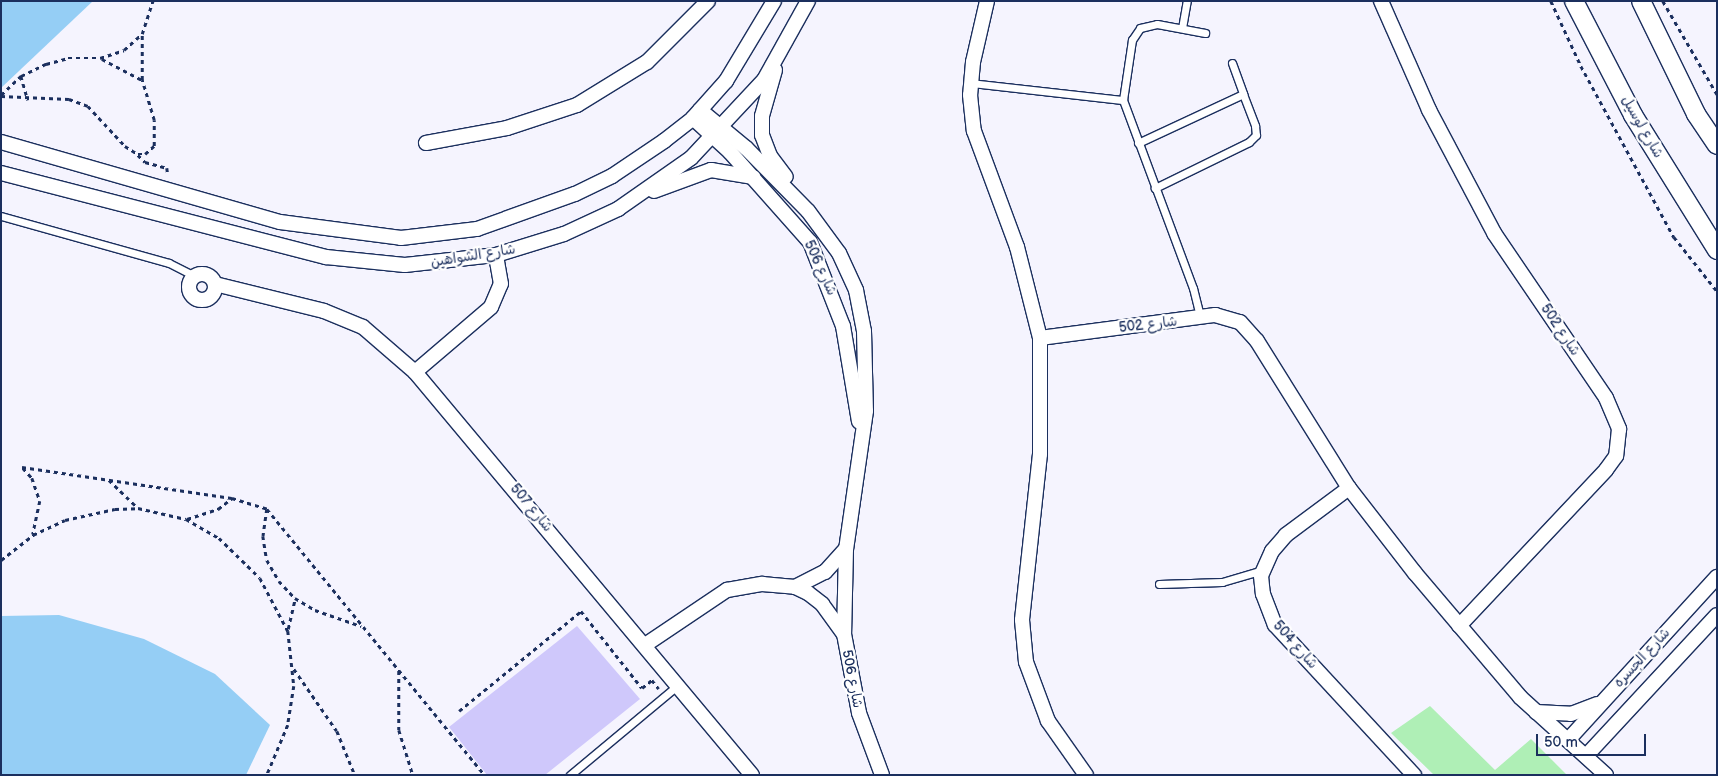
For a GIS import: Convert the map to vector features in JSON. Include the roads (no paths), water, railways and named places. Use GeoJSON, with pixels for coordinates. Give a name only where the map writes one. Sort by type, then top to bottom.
{"type":"FeatureCollection","features":[{"type":"Feature","properties":{"kind":"street"},"geometry":{"type":"LineString","coordinates":[[426,143],[507,128],[577,105],[647,62],[708,1]]}},
{"type":"Feature","properties":{"kind":"street","name":"شارع الشواهين"},"geometry":{"type":"LineString","coordinates":[[1,142],[55,156],[172,194],[280,222],[343,233],[434,236],[477,229],[575,194],[612,176],[697,114],[726,81],[774,1]]}},
{"type":"Feature","properties":{"kind":"street","name":"شارع الشواهين"},"geometry":{"type":"LineString","coordinates":[[1,173],[326,257],[404,265],[496,255],[564,234],[646,192],[719,132],[751,97],[775,63],[808,1]]}},
{"type":"Feature","properties":{"kind":"street"},"geometry":{"type":"LineString","coordinates":[[987,1],[971,83],[974,131],[1017,247],[1040,338],[1040,454],[1022,620],[1026,662],[1048,721],[1086,775]]}},
{"type":"Feature","properties":{"kind":"street","name":"شارع 502"},"geometry":{"type":"LineString","coordinates":[[1381,1],[1429,110],[1494,232],[1606,398],[1619,429],[1616,456],[1606,470],[1459,626]]}},
{"type":"Feature","properties":{"kind":"street","name":"شارع لوسيل"},"geometry":{"type":"LineString","coordinates":[[1574,1],[1633,115],[1717,250]]}},
{"type":"Feature","properties":{"kind":"street"},"geometry":{"type":"LineString","coordinates":[[1641,1],[1696,114],[1717,145]]}},
{"type":"Feature","properties":{"kind":"street","name":"شارع 506"},"geometry":{"type":"LineString","coordinates":[[775,63],[762,116],[762,134],[770,156],[797,200],[839,253],[856,290],[866,354],[866,411],[861,430],[846,549],[844,634],[857,706],[882,775]]}},
{"type":"Feature","properties":{"kind":"street","name":"شارع 506"},"geometry":{"type":"LineString","coordinates":[[697,114],[797,200]]}},
{"type":"Feature","properties":{"kind":"street","name":"شارع 506"},"geometry":{"type":"LineString","coordinates":[[719,132],[754,177],[797,223],[822,266],[847,340],[861,430]]}},
{"type":"Feature","properties":{"kind":"street"},"geometry":{"type":"LineString","coordinates":[[646,192],[711,170],[754,177]]}},
{"type":"Feature","properties":{"kind":"street"},"geometry":{"type":"LineString","coordinates":[[415,372],[491,307],[501,284],[496,255]]}},
{"type":"Feature","properties":{"kind":"street"},"geometry":{"type":"LineString","coordinates":[[195,276],[210,277],[215,284],[209,298],[201,300],[189,290],[195,276]]}},
{"type":"Feature","properties":{"kind":"street","name":"شارع 507"},"geometry":{"type":"LineString","coordinates":[[215,284],[324,311],[364,327],[415,372],[752,775]]}},
{"type":"Feature","properties":{"kind":"street","name":"شارع 502"},"geometry":{"type":"LineString","coordinates":[[1040,338],[1200,317],[1229,317],[1249,331],[1349,488],[1459,626],[1536,712],[1606,775]]}},
{"type":"Feature","properties":{"kind":"street"},"geometry":{"type":"LineString","coordinates":[[1263,570],[1286,535],[1349,488]]}},
{"type":"Feature","properties":{"kind":"street"},"geometry":{"type":"LineString","coordinates":[[795,587],[818,577],[846,549]]}},
{"type":"Feature","properties":{"kind":"street","name":"شارع 504"},"geometry":{"type":"LineString","coordinates":[[1263,570],[1263,594],[1275,625],[1414,775]]}},
{"type":"Feature","properties":{"kind":"street","name":"شارع الجسره"},"geometry":{"type":"LineString","coordinates":[[1568,740],[1717,577]]}},
{"type":"Feature","properties":{"kind":"street"},"geometry":{"type":"LineString","coordinates":[[645,645],[728,590],[762,584],[795,587],[822,604],[844,634]]}},
{"type":"Feature","properties":{"kind":"street","name":"شارع الجسره"},"geometry":{"type":"LineString","coordinates":[[1586,756],[1717,615]]}},
{"type":"Feature","properties":{"kind":"street"},"geometry":{"type":"LineString","coordinates":[[1536,712],[1571,714],[1602,701]]}},
{"type":"Feature","properties":{"kind":"lane"},"geometry":{"type":"LineString","coordinates":[[1182,28],[1187,1]]}},
{"type":"Feature","properties":{"kind":"lane"},"geometry":{"type":"LineString","coordinates":[[1200,317],[1193,288],[1123,100],[1136,33],[1157,24],[1205,33]]}},
{"type":"Feature","properties":{"kind":"lane"},"geometry":{"type":"LineString","coordinates":[[1155,188],[1249,142],[1256,135],[1232,63]]}},
{"type":"Feature","properties":{"kind":"lane"},"geometry":{"type":"LineString","coordinates":[[971,83],[1123,100]]}},
{"type":"Feature","properties":{"kind":"lane"},"geometry":{"type":"LineString","coordinates":[[1138,143],[1243,94]]}},
{"type":"Feature","properties":{"kind":"lane"},"geometry":{"type":"LineString","coordinates":[[1,216],[169,263],[195,276]]}},
{"type":"Feature","properties":{"kind":"lane"},"geometry":{"type":"LineString","coordinates":[[1159,584],[1222,582],[1263,570]]}},
{"type":"Feature","properties":{"kind":"lane"},"geometry":{"type":"LineString","coordinates":[[570,775],[678,685]]}},
{"type":"Feature","properties":{"kind":"water"},"geometry":{"type":"Polygon","coordinates":[[[1,1],[93,1],[1,88],[1,1]]]}},
{"type":"Feature","properties":{"kind":"water"},"geometry":{"type":"Polygon","coordinates":[[[59,615],[144,639],[215,674],[270,725],[246,775],[1,775],[1,616],[59,615]]]}}]}
